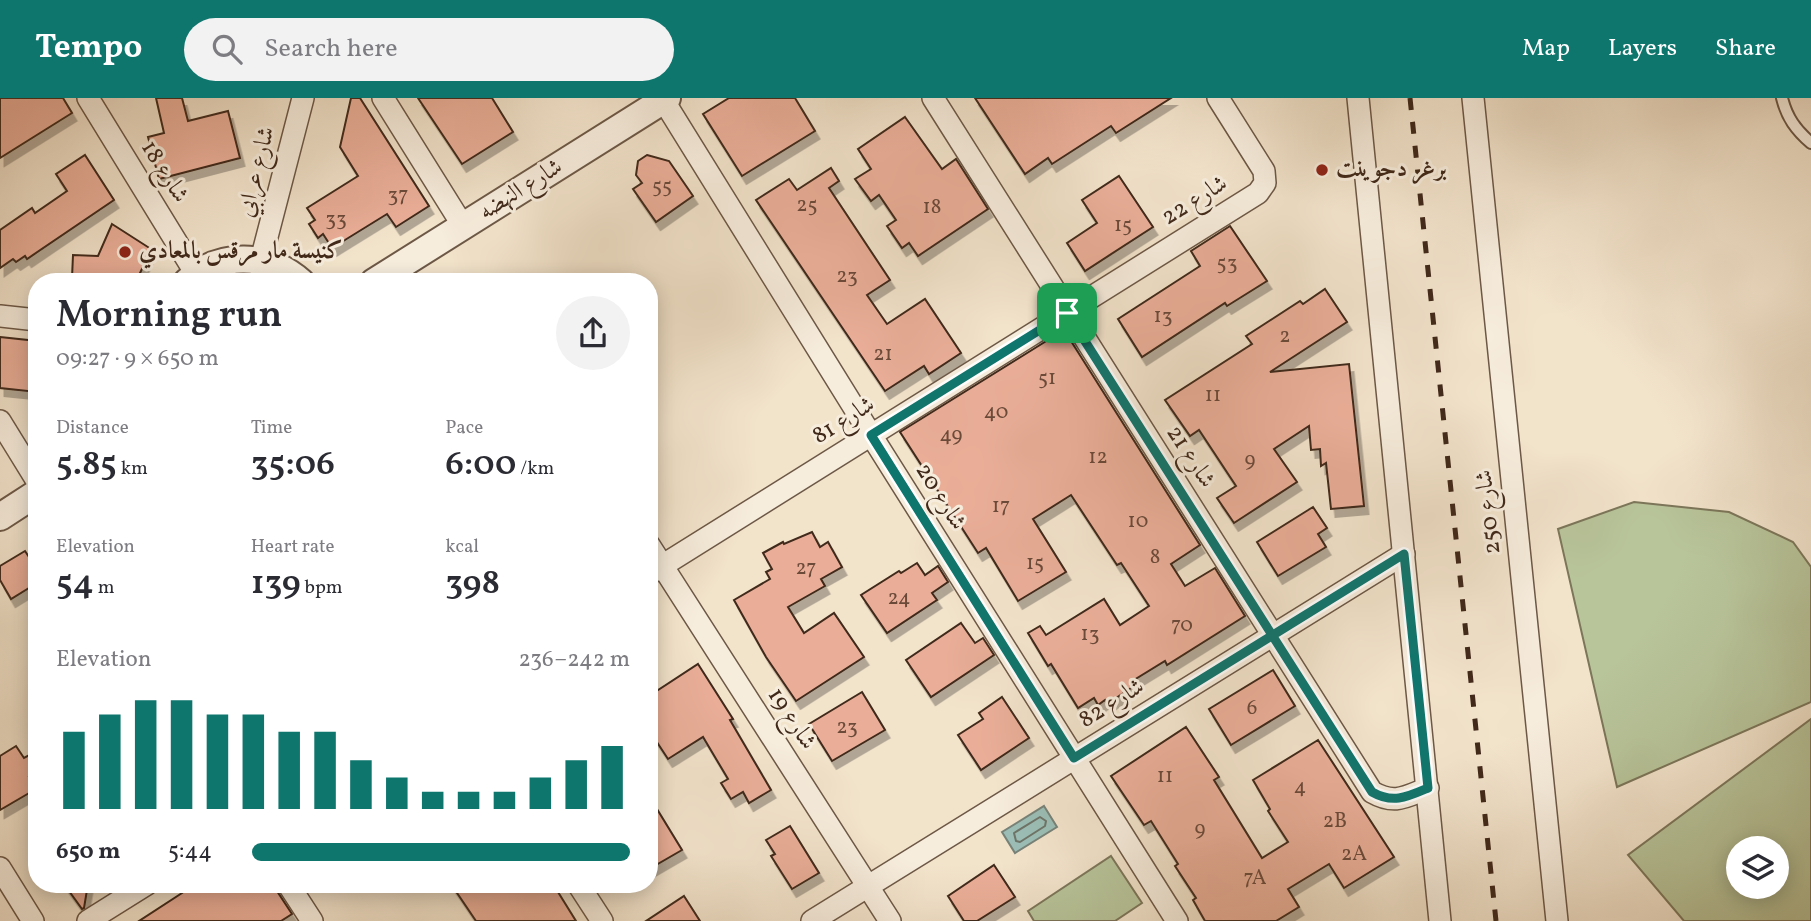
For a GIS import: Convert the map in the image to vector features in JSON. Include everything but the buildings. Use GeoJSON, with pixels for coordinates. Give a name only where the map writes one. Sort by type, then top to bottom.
{"type":"FeatureCollection","features":[{"type":"Feature","properties":{"kind":"street","name":"شارع 18"},"geometry":{"type":"LineString","coordinates":[[88,98],[189,273]]}},
{"type":"Feature","properties":{"kind":"street","name":"شارع عرابي"},"geometry":{"type":"LineString","coordinates":[[261,260],[303,98]]}},
{"type":"Feature","properties":{"kind":"street"},"geometry":{"type":"LineString","coordinates":[[383,98],[463,226]]}},
{"type":"Feature","properties":{"kind":"street","name":"شارع 21"},"geometry":{"type":"LineString","coordinates":[[933,98],[1372,792],[1384,799],[1399,800],[1428,788]]}},
{"type":"Feature","properties":{"kind":"street","name":"شارع 22"},"geometry":{"type":"LineString","coordinates":[[1067,313],[1253,197],[1262,188],[1265,183],[1264,170],[1218,98]]}},
{"type":"Feature","properties":{"kind":"street"},"geometry":{"type":"LineString","coordinates":[[1358,98],[1440,921]]}},
{"type":"Feature","properties":{"kind":"street","name":"شارع 250"},"geometry":{"type":"LineString","coordinates":[[1473,98],[1557,921]]}},
{"type":"Feature","properties":{"kind":"street","name":"شارع النهضه"},"geometry":{"type":"LineString","coordinates":[[388,273],[664,99]]}},
{"type":"Feature","properties":{"kind":"street","name":"شارع 20"},"geometry":{"type":"LineString","coordinates":[[664,99],[871,435],[1177,921]]}},
{"type":"Feature","properties":{"kind":"street"},"geometry":{"type":"LineString","coordinates":[[200,273],[216,263],[239,258],[261,260],[291,273]]}},
{"type":"Feature","properties":{"kind":"street","name":"شارع 81"},"geometry":{"type":"LineString","coordinates":[[658,568],[1067,313]]}},
{"type":"Feature","properties":{"kind":"street"},"geometry":{"type":"LineString","coordinates":[[0,316],[28,319]]}},
{"type":"Feature","properties":{"kind":"street"},"geometry":{"type":"LineString","coordinates":[[0,421],[28,466]]}},
{"type":"Feature","properties":{"kind":"street"},"geometry":{"type":"LineString","coordinates":[[0,517],[28,499]]}},
{"type":"Feature","properties":{"kind":"street","name":"شارع 82"},"geometry":{"type":"LineString","coordinates":[[811,921],[1404,554]]}},
{"type":"Feature","properties":{"kind":"street","name":"شارع 19"},"geometry":{"type":"LineString","coordinates":[[658,574],[890,921]]}},
{"type":"Feature","properties":{"kind":"street"},"geometry":{"type":"LineString","coordinates":[[0,868],[33,921]]}},
{"type":"Feature","properties":{"kind":"street"},"geometry":{"type":"LineString","coordinates":[[294,893],[312,921]]}},
{"type":"Feature","properties":{"kind":"street"},"geometry":{"type":"LineString","coordinates":[[584,893],[602,921]]}},
{"type":"Feature","properties":{"kind":"street"},"geometry":{"type":"LineString","coordinates":[[88,921],[117,902]]}},
{"type":"Feature","properties":{"kind":"lane"},"geometry":{"type":"LineString","coordinates":[[1782,98],[1785,111],[1796,130],[1811,144]]}},
{"type":"Feature","properties":{"kind":"green space"},"geometry":{"type":"Polygon","coordinates":[[[1634,502],[1729,512],[1793,542],[1811,567],[1811,702],[1617,787],[1558,529],[1634,502]]]}},
{"type":"Feature","properties":{"kind":"green space"},"geometry":{"type":"Polygon","coordinates":[[[1811,719],[1811,921],[1684,921],[1628,855],[1811,719]]]}},
{"type":"Feature","properties":{"kind":"green space"},"geometry":{"type":"Polygon","coordinates":[[[1111,856],[1142,903],[1115,921],[1034,921],[1028,911],[1111,856]]]}},
{"type":"Feature","properties":{"kind":"water"},"geometry":{"type":"Polygon","coordinates":[[[1044,806],[1057,827],[1015,853],[1002,832],[1044,806]]]}},
{"type":"Feature","properties":{"kind":"railway"},"geometry":{"type":"LineString","coordinates":[[1410,98],[1496,921]]}},
{"type":"Feature","properties":{"kind":"place","name":"برغر دجوينت"},"geometry":{"type":"Point","coordinates":[1322,170]}},
{"type":"Feature","properties":{"kind":"place","name":"كنيسة مار مرقس بالمعادي"},"geometry":{"type":"Point","coordinates":[125,252]}},
{"type":"Feature","properties":{"kind":"route"},"geometry":{"type":"LineString","coordinates":[[1067,313],[871,435],[1074,758],[1273,635],[1339,595],[1404,554],[1428,788],[1399,800],[1384,799],[1372,792],[1273,635],[1067,313]]}}]}
